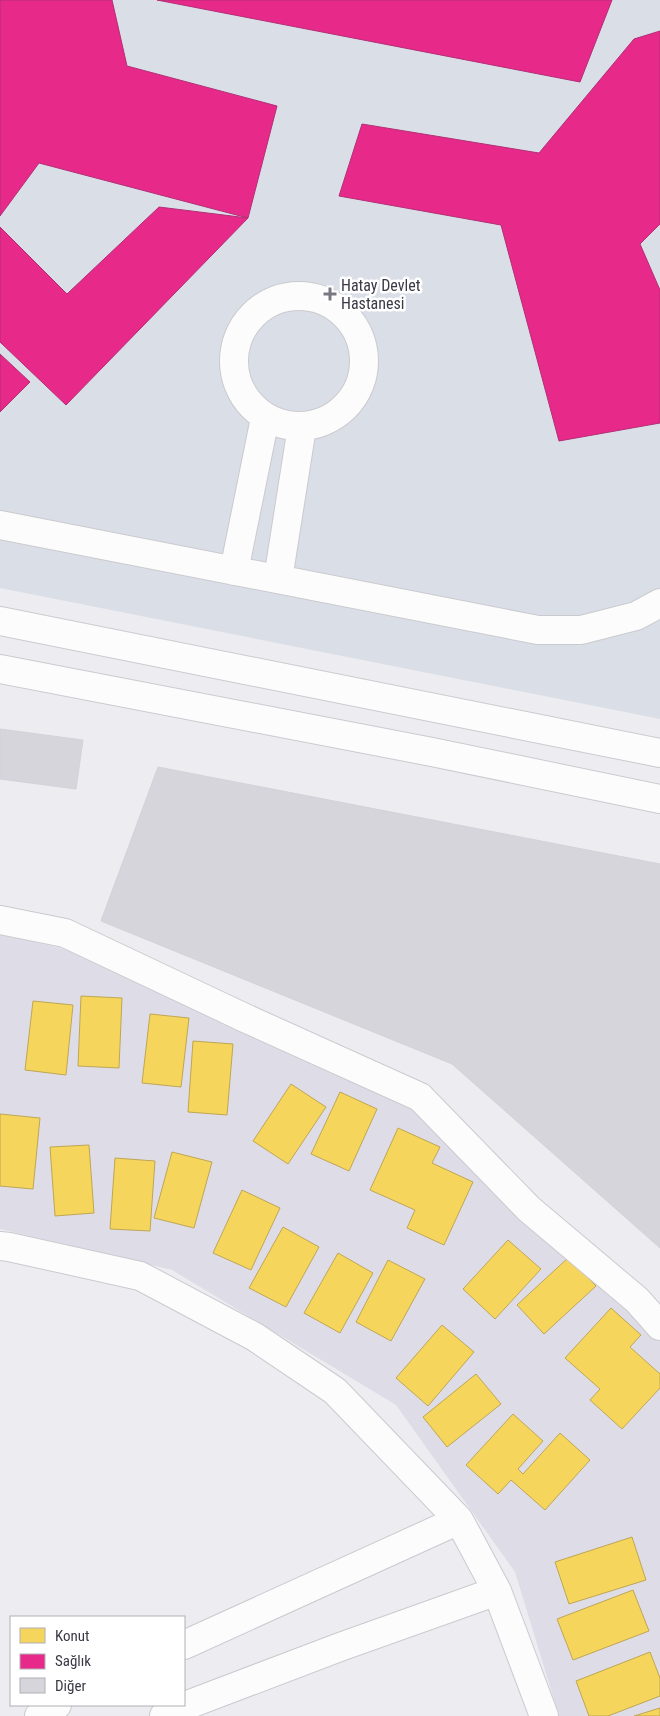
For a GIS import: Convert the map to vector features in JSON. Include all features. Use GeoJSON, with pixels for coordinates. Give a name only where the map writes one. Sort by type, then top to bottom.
{"type":"FeatureCollection","features":[{"type":"Feature","properties":{"kind":"street"},"geometry":{"type":"LineString","coordinates":[[292,295],[315,297],[337,306],[353,323],[363,344],[365,367],[358,390],[344,409],[325,421],[302,427],[283,425],[265,418],[248,402],[236,382],[233,359],[238,336],[251,316],[269,302],[292,295]]}},
{"type":"Feature","properties":{"kind":"street"},"geometry":{"type":"LineString","coordinates":[[234,571],[265,418]]}},
{"type":"Feature","properties":{"kind":"street"},"geometry":{"type":"LineString","coordinates":[[278,579],[302,427]]}},
{"type":"Feature","properties":{"kind":"street"},"geometry":{"type":"LineString","coordinates":[[0,525],[538,630],[581,630],[636,616],[660,603]]}},
{"type":"Feature","properties":{"kind":"street"},"geometry":{"type":"LineString","coordinates":[[0,621],[660,753]]}},
{"type":"Feature","properties":{"kind":"street"},"geometry":{"type":"LineString","coordinates":[[0,669],[432,752],[660,799]]}},
{"type":"Feature","properties":{"kind":"street"},"geometry":{"type":"LineString","coordinates":[[0,920],[64,933],[420,1097],[529,1209],[637,1300],[660,1326]]}},
{"type":"Feature","properties":{"kind":"street"},"geometry":{"type":"LineString","coordinates":[[0,1246],[140,1276],[255,1337],[335,1391],[459,1520],[497,1591],[544,1716]]}},
{"type":"Feature","properties":{"kind":"street"},"geometry":{"type":"LineString","coordinates":[[185,1645],[459,1520]]}},
{"type":"Feature","properties":{"kind":"street"},"geometry":{"type":"LineString","coordinates":[[185,1706],[340,1647],[497,1591]]}},
{"type":"Feature","properties":{"kind":"street"},"geometry":{"type":"LineString","coordinates":[[39,1716],[55,1706]]}},
{"type":"Feature","properties":{"kind":"street"},"geometry":{"type":"LineString","coordinates":[[164,1716],[185,1706]]}},
{"type":"Feature","properties":{"kind":"shaded area","name":"Hatay Devlet Hastanesi"},"geometry":{"type":"Polygon","coordinates":[[[0,0],[660,0],[660,719],[0,588],[0,0]]]}},
{"type":"Feature","properties":{"kind":"shaded area"},"geometry":{"type":"Polygon","coordinates":[[[0,934],[73,951],[420,1097],[660,1313],[660,1716],[559,1716],[515,1572],[396,1405],[172,1270],[0,1229],[0,934]]]}},
{"type":"Feature","properties":{"kind":"building: Konut"},"geometry":{"type":"Polygon","coordinates":[[[81,996],[122,998],[119,1068],[78,1066],[81,996]]]}},
{"type":"Feature","properties":{"kind":"building: Konut"},"geometry":{"type":"Polygon","coordinates":[[[33,1001],[73,1005],[66,1075],[25,1070],[33,1001]]]}},
{"type":"Feature","properties":{"kind":"building: Konut"},"geometry":{"type":"Polygon","coordinates":[[[150,1014],[189,1018],[181,1087],[142,1083],[150,1014]]]}},
{"type":"Feature","properties":{"kind":"building: Konut"},"geometry":{"type":"Polygon","coordinates":[[[193,1041],[233,1044],[227,1115],[188,1112],[193,1041]]]}},
{"type":"Feature","properties":{"kind":"building: Konut"},"geometry":{"type":"Polygon","coordinates":[[[291,1084],[326,1107],[288,1164],[253,1141],[291,1084]]]}},
{"type":"Feature","properties":{"kind":"building: Konut"},"geometry":{"type":"Polygon","coordinates":[[[340,1092],[377,1109],[349,1171],[311,1154],[340,1092]]]}},
{"type":"Feature","properties":{"kind":"building: Konut"},"geometry":{"type":"Polygon","coordinates":[[[0,1114],[40,1118],[33,1189],[0,1186],[0,1114]]]}},
{"type":"Feature","properties":{"kind":"building: Konut"},"geometry":{"type":"Polygon","coordinates":[[[398,1128],[440,1147],[432,1163],[473,1182],[444,1245],[407,1228],[415,1210],[370,1190],[398,1128]]]}},
{"type":"Feature","properties":{"kind":"building: Konut"},"geometry":{"type":"Polygon","coordinates":[[[89,1145],[94,1213],[55,1216],[50,1147],[89,1145]]]}},
{"type":"Feature","properties":{"kind":"building: Konut"},"geometry":{"type":"Polygon","coordinates":[[[172,1152],[212,1162],[194,1228],[154,1218],[172,1152]]]}},
{"type":"Feature","properties":{"kind":"building: Konut"},"geometry":{"type":"Polygon","coordinates":[[[115,1158],[155,1161],[150,1231],[110,1229],[115,1158]]]}},
{"type":"Feature","properties":{"kind":"building: Konut"},"geometry":{"type":"Polygon","coordinates":[[[242,1190],[280,1208],[251,1270],[213,1253],[242,1190]]]}},
{"type":"Feature","properties":{"kind":"building: Konut"},"geometry":{"type":"Polygon","coordinates":[[[283,1227],[319,1247],[286,1307],[249,1288],[283,1227]]]}},
{"type":"Feature","properties":{"kind":"building: Konut"},"geometry":{"type":"Polygon","coordinates":[[[508,1240],[541,1269],[495,1319],[463,1289],[508,1240]]]}},
{"type":"Feature","properties":{"kind":"building: Konut"},"geometry":{"type":"Polygon","coordinates":[[[338,1253],[373,1273],[340,1333],[304,1313],[338,1253]]]}},
{"type":"Feature","properties":{"kind":"building: Konut"},"geometry":{"type":"Polygon","coordinates":[[[569,1257],[596,1286],[544,1334],[517,1305],[569,1257]]]}},
{"type":"Feature","properties":{"kind":"building: Konut"},"geometry":{"type":"Polygon","coordinates":[[[388,1260],[425,1279],[391,1341],[356,1322],[388,1260]]]}},
{"type":"Feature","properties":{"kind":"building: Konut"},"geometry":{"type":"Polygon","coordinates":[[[611,1308],[641,1335],[630,1347],[660,1374],[660,1388],[622,1429],[590,1400],[600,1389],[565,1358],[611,1308]]]}},
{"type":"Feature","properties":{"kind":"building: Konut"},"geometry":{"type":"Polygon","coordinates":[[[442,1325],[474,1352],[428,1406],[396,1378],[442,1325]]]}},
{"type":"Feature","properties":{"kind":"building: Konut"},"geometry":{"type":"Polygon","coordinates":[[[476,1374],[501,1404],[447,1447],[423,1417],[476,1374]]]}},
{"type":"Feature","properties":{"kind":"building: Konut"},"geometry":{"type":"Polygon","coordinates":[[[513,1414],[543,1441],[518,1469],[523,1474],[560,1433],[590,1460],[545,1510],[511,1480],[498,1494],[466,1465],[513,1414]]]}},
{"type":"Feature","properties":{"kind":"building: Konut"},"geometry":{"type":"Polygon","coordinates":[[[632,1537],[646,1580],[569,1604],[555,1562],[632,1537]]]}},
{"type":"Feature","properties":{"kind":"building: Konut"},"geometry":{"type":"Polygon","coordinates":[[[633,1590],[649,1631],[573,1660],[557,1619],[633,1590]]]}},
{"type":"Feature","properties":{"kind":"building: Konut"},"geometry":{"type":"Polygon","coordinates":[[[650,1652],[660,1678],[660,1696],[608,1716],[589,1716],[576,1681],[650,1652]]]}},
{"type":"Feature","properties":{"kind":"building: Konut"},"geometry":{"type":"Polygon","coordinates":[[[660,1708],[660,1716],[634,1716],[660,1708]]]}},
{"type":"Feature","properties":{"kind":"building: Sağlık"},"geometry":{"type":"Polygon","coordinates":[[[0,0],[112,0],[127,66],[277,106],[248,218],[39,163],[0,216],[0,0]]]}},
{"type":"Feature","properties":{"kind":"building: Sağlık"},"geometry":{"type":"Polygon","coordinates":[[[157,0],[612,0],[580,82],[157,0]]]}},
{"type":"Feature","properties":{"kind":"building: Sağlık"},"geometry":{"type":"Polygon","coordinates":[[[660,31],[660,224],[640,244],[660,290],[660,423],[559,441],[501,225],[339,196],[362,124],[539,153],[634,39],[660,31]]]}},
{"type":"Feature","properties":{"kind":"building: Sağlık"},"geometry":{"type":"Polygon","coordinates":[[[159,207],[248,218],[66,405],[0,342],[0,227],[67,294],[159,207]]]}},
{"type":"Feature","properties":{"kind":"building: Sağlık"},"geometry":{"type":"Polygon","coordinates":[[[0,354],[30,382],[0,412],[0,354]]]}},
{"type":"Feature","properties":{"kind":"building: Diğer"},"geometry":{"type":"Polygon","coordinates":[[[0,729],[83,740],[76,789],[0,779],[0,729]]]}},
{"type":"Feature","properties":{"kind":"building: Diğer"},"geometry":{"type":"Polygon","coordinates":[[[158,767],[660,864],[660,1248],[452,1064],[101,921],[158,767]]]}},
{"type":"Feature","properties":{"kind":"place","name":"Hatay Devlet Hastanesi"},"geometry":{"type":"Point","coordinates":[330,294]}}]}
